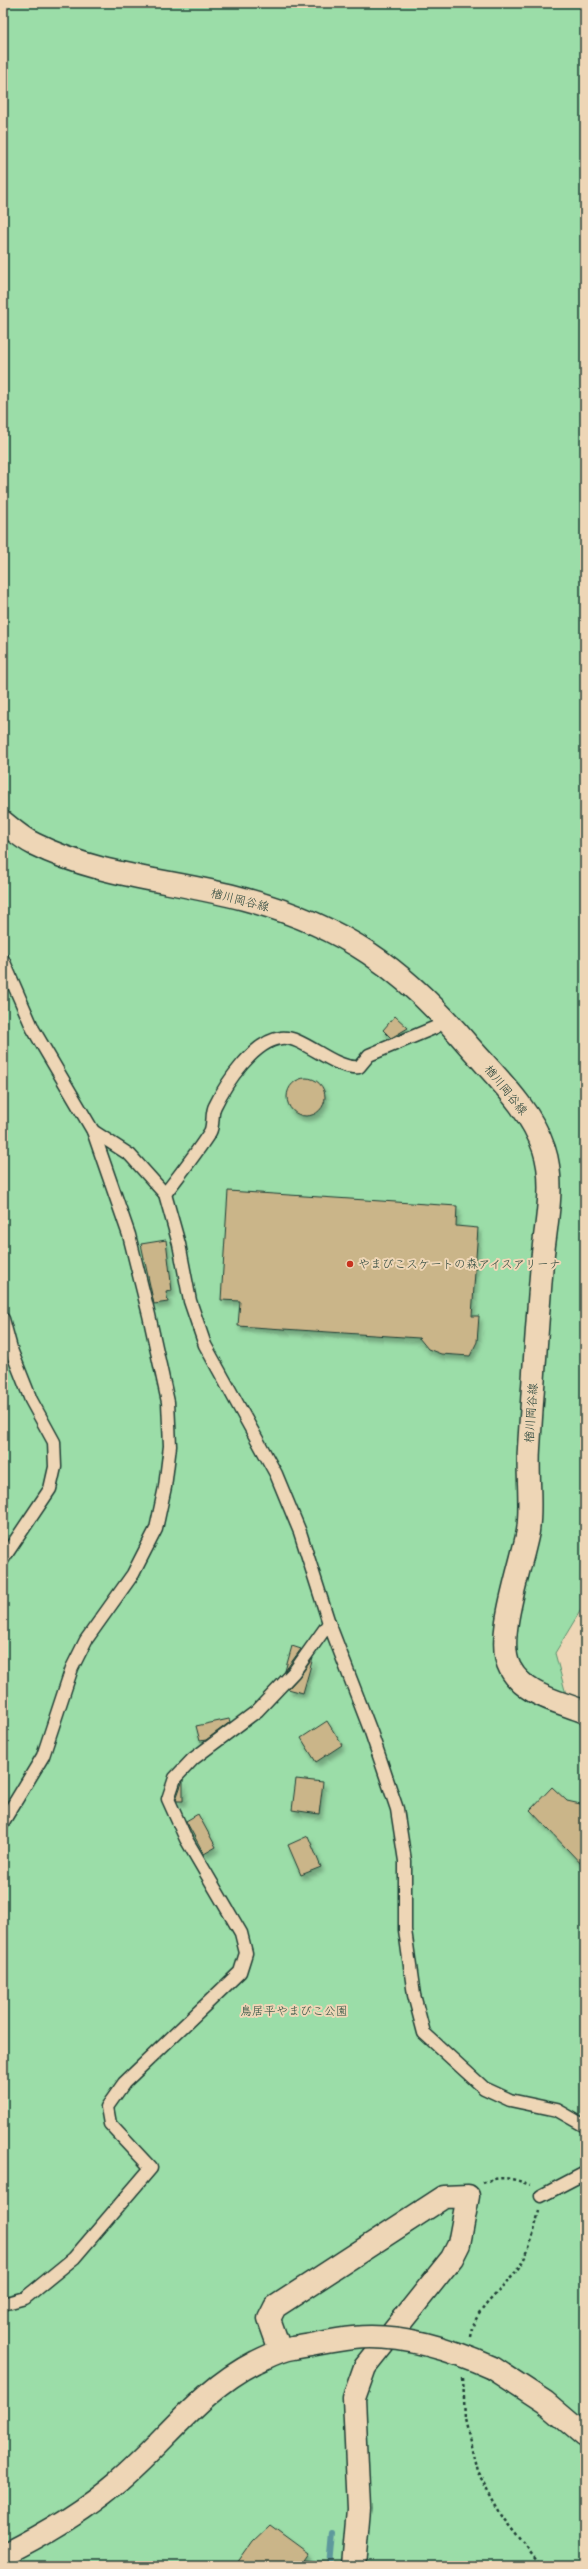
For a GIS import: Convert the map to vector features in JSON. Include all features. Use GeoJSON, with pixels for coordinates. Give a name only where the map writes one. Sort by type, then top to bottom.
{"type":"FeatureCollection","features":[{"type":"Feature","properties":{"kind":"street","name":"楢川岡谷線"},"geometry":{"type":"LineString","coordinates":[[3,822],[32,843],[84,865],[242,898],[299,916],[362,947],[404,977],[444,1016],[525,1111],[544,1150],[549,1191],[529,1451],[529,1527],[518,1578],[508,1613],[505,1655],[509,1667],[518,1680],[530,1691],[585,1712]]}},
{"type":"Feature","properties":{"kind":"street"},"geometry":{"type":"LineString","coordinates":[[286,2349],[269,2319],[275,2307],[444,2197],[468,2196],[459,2244],[452,2258],[365,2367],[358,2383],[354,2398],[359,2509],[354,2566]]}},
{"type":"Feature","properties":{"kind":"street"},"geometry":{"type":"LineString","coordinates":[[3,2556],[42,2536],[74,2516],[120,2480],[206,2396],[241,2369],[286,2349],[354,2338],[384,2338],[439,2347],[493,2368],[544,2402],[585,2436]]}},
{"type":"Feature","properties":{"kind":"lane"},"geometry":{"type":"LineString","coordinates":[[3,960],[33,1029],[93,1131],[129,1235],[168,1402],[170,1446],[166,1487],[156,1529],[133,1574],[86,1640],[72,1668],[43,1756],[3,1822]]}},
{"type":"Feature","properties":{"kind":"lane"},"geometry":{"type":"LineString","coordinates":[[164,1194],[211,1130],[214,1107],[242,1063],[267,1042],[282,1038],[305,1045],[348,1068],[359,1067],[370,1055],[436,1027]]}},
{"type":"Feature","properties":{"kind":"lane"},"geometry":{"type":"LineString","coordinates":[[93,1131],[130,1155],[164,1194],[174,1223],[190,1301],[205,1345],[276,1474],[300,1532],[329,1623],[371,1732],[397,1809],[405,1861],[405,1930],[414,1995],[424,2033],[484,2088],[510,2100],[557,2110],[585,2126]]}},
{"type":"Feature","properties":{"kind":"lane"},"geometry":{"type":"LineString","coordinates":[[3,1319],[12,1352],[31,1400],[54,1442],[55,1467],[50,1489],[3,1560]]}},
{"type":"Feature","properties":{"kind":"lane"},"geometry":{"type":"LineString","coordinates":[[3,2304],[25,2298],[74,2258],[151,2168],[110,2124],[107,2107],[124,2083],[240,1972],[246,1953],[241,1933],[186,1839],[168,1799],[175,1778],[194,1759],[256,1711],[294,1672],[329,1623]]}},
{"type":"Feature","properties":{"kind":"lane"},"geometry":{"type":"LineString","coordinates":[[540,2196],[585,2174]]}},
{"type":"Feature","properties":{"kind":"green space","name":"鳥居平やまびこ公園"},"geometry":{"type":"Polygon","coordinates":[[[3,3],[585,3],[585,1603],[555,1653],[571,1713],[585,1730],[585,2566],[375,2566],[249,2555],[240,2566],[3,2566],[3,3]]]}},
{"type":"Feature","properties":{"kind":"building"},"geometry":{"type":"Polygon","coordinates":[[[395,1016],[408,1028],[391,1038],[383,1030],[395,1016]]]}},
{"type":"Feature","properties":{"kind":"building"},"geometry":{"type":"Polygon","coordinates":[[[302,1078],[310,1078],[320,1083],[324,1090],[324,1104],[320,1111],[310,1116],[302,1116],[292,1111],[290,1108],[287,1101],[287,1093],[292,1083],[295,1081],[302,1078]]]}},
{"type":"Feature","properties":{"kind":"building","name":"やまびこスケートの森アイスアリーナ"},"geometry":{"type":"Polygon","coordinates":[[[228,1191],[457,1206],[456,1226],[478,1228],[472,1316],[479,1316],[477,1342],[470,1356],[441,1354],[428,1349],[419,1338],[238,1326],[240,1301],[221,1300],[228,1191]]]}},
{"type":"Feature","properties":{"kind":"building"},"geometry":{"type":"Polygon","coordinates":[[[166,1240],[172,1291],[166,1292],[168,1302],[154,1304],[141,1244],[166,1240]]]}},
{"type":"Feature","properties":{"kind":"building"},"geometry":{"type":"Polygon","coordinates":[[[292,1646],[301,1649],[285,1671],[292,1646]]]}},
{"type":"Feature","properties":{"kind":"building"},"geometry":{"type":"Polygon","coordinates":[[[313,1658],[303,1693],[288,1689],[300,1676],[313,1658]]]}},
{"type":"Feature","properties":{"kind":"building"},"geometry":{"type":"Polygon","coordinates":[[[229,1719],[230,1722],[206,1740],[200,1741],[196,1726],[229,1719]]]}},
{"type":"Feature","properties":{"kind":"building"},"geometry":{"type":"Polygon","coordinates":[[[327,1721],[342,1745],[316,1762],[301,1738],[327,1721]]]}},
{"type":"Feature","properties":{"kind":"building"},"geometry":{"type":"Polygon","coordinates":[[[296,1779],[323,1782],[319,1814],[292,1810],[296,1779]]]}},
{"type":"Feature","properties":{"kind":"building"},"geometry":{"type":"Polygon","coordinates":[[[183,1780],[183,1801],[177,1801],[176,1799],[183,1780]]]}},
{"type":"Feature","properties":{"kind":"building"},"geometry":{"type":"Polygon","coordinates":[[[552,1787],[567,1801],[585,1805],[585,1868],[530,1810],[552,1787]]]}},
{"type":"Feature","properties":{"kind":"building"},"geometry":{"type":"Polygon","coordinates":[[[198,1814],[216,1847],[204,1854],[186,1821],[198,1814]]]}},
{"type":"Feature","properties":{"kind":"building"},"geometry":{"type":"Polygon","coordinates":[[[308,1836],[321,1867],[301,1875],[288,1845],[308,1836]]]}},
{"type":"Feature","properties":{"kind":"building"},"geometry":{"type":"Polygon","coordinates":[[[270,2525],[308,2553],[299,2566],[235,2566],[252,2542],[270,2525]]]}},
{"type":"Feature","properties":{"kind":"waterway"},"geometry":{"type":"LineString","coordinates":[[330,2566],[333,2533]]}},
{"type":"Feature","properties":{"kind":"place","name":"やまびこスケートの森アイスアリーナ"},"geometry":{"type":"Point","coordinates":[350,1264]}}]}
